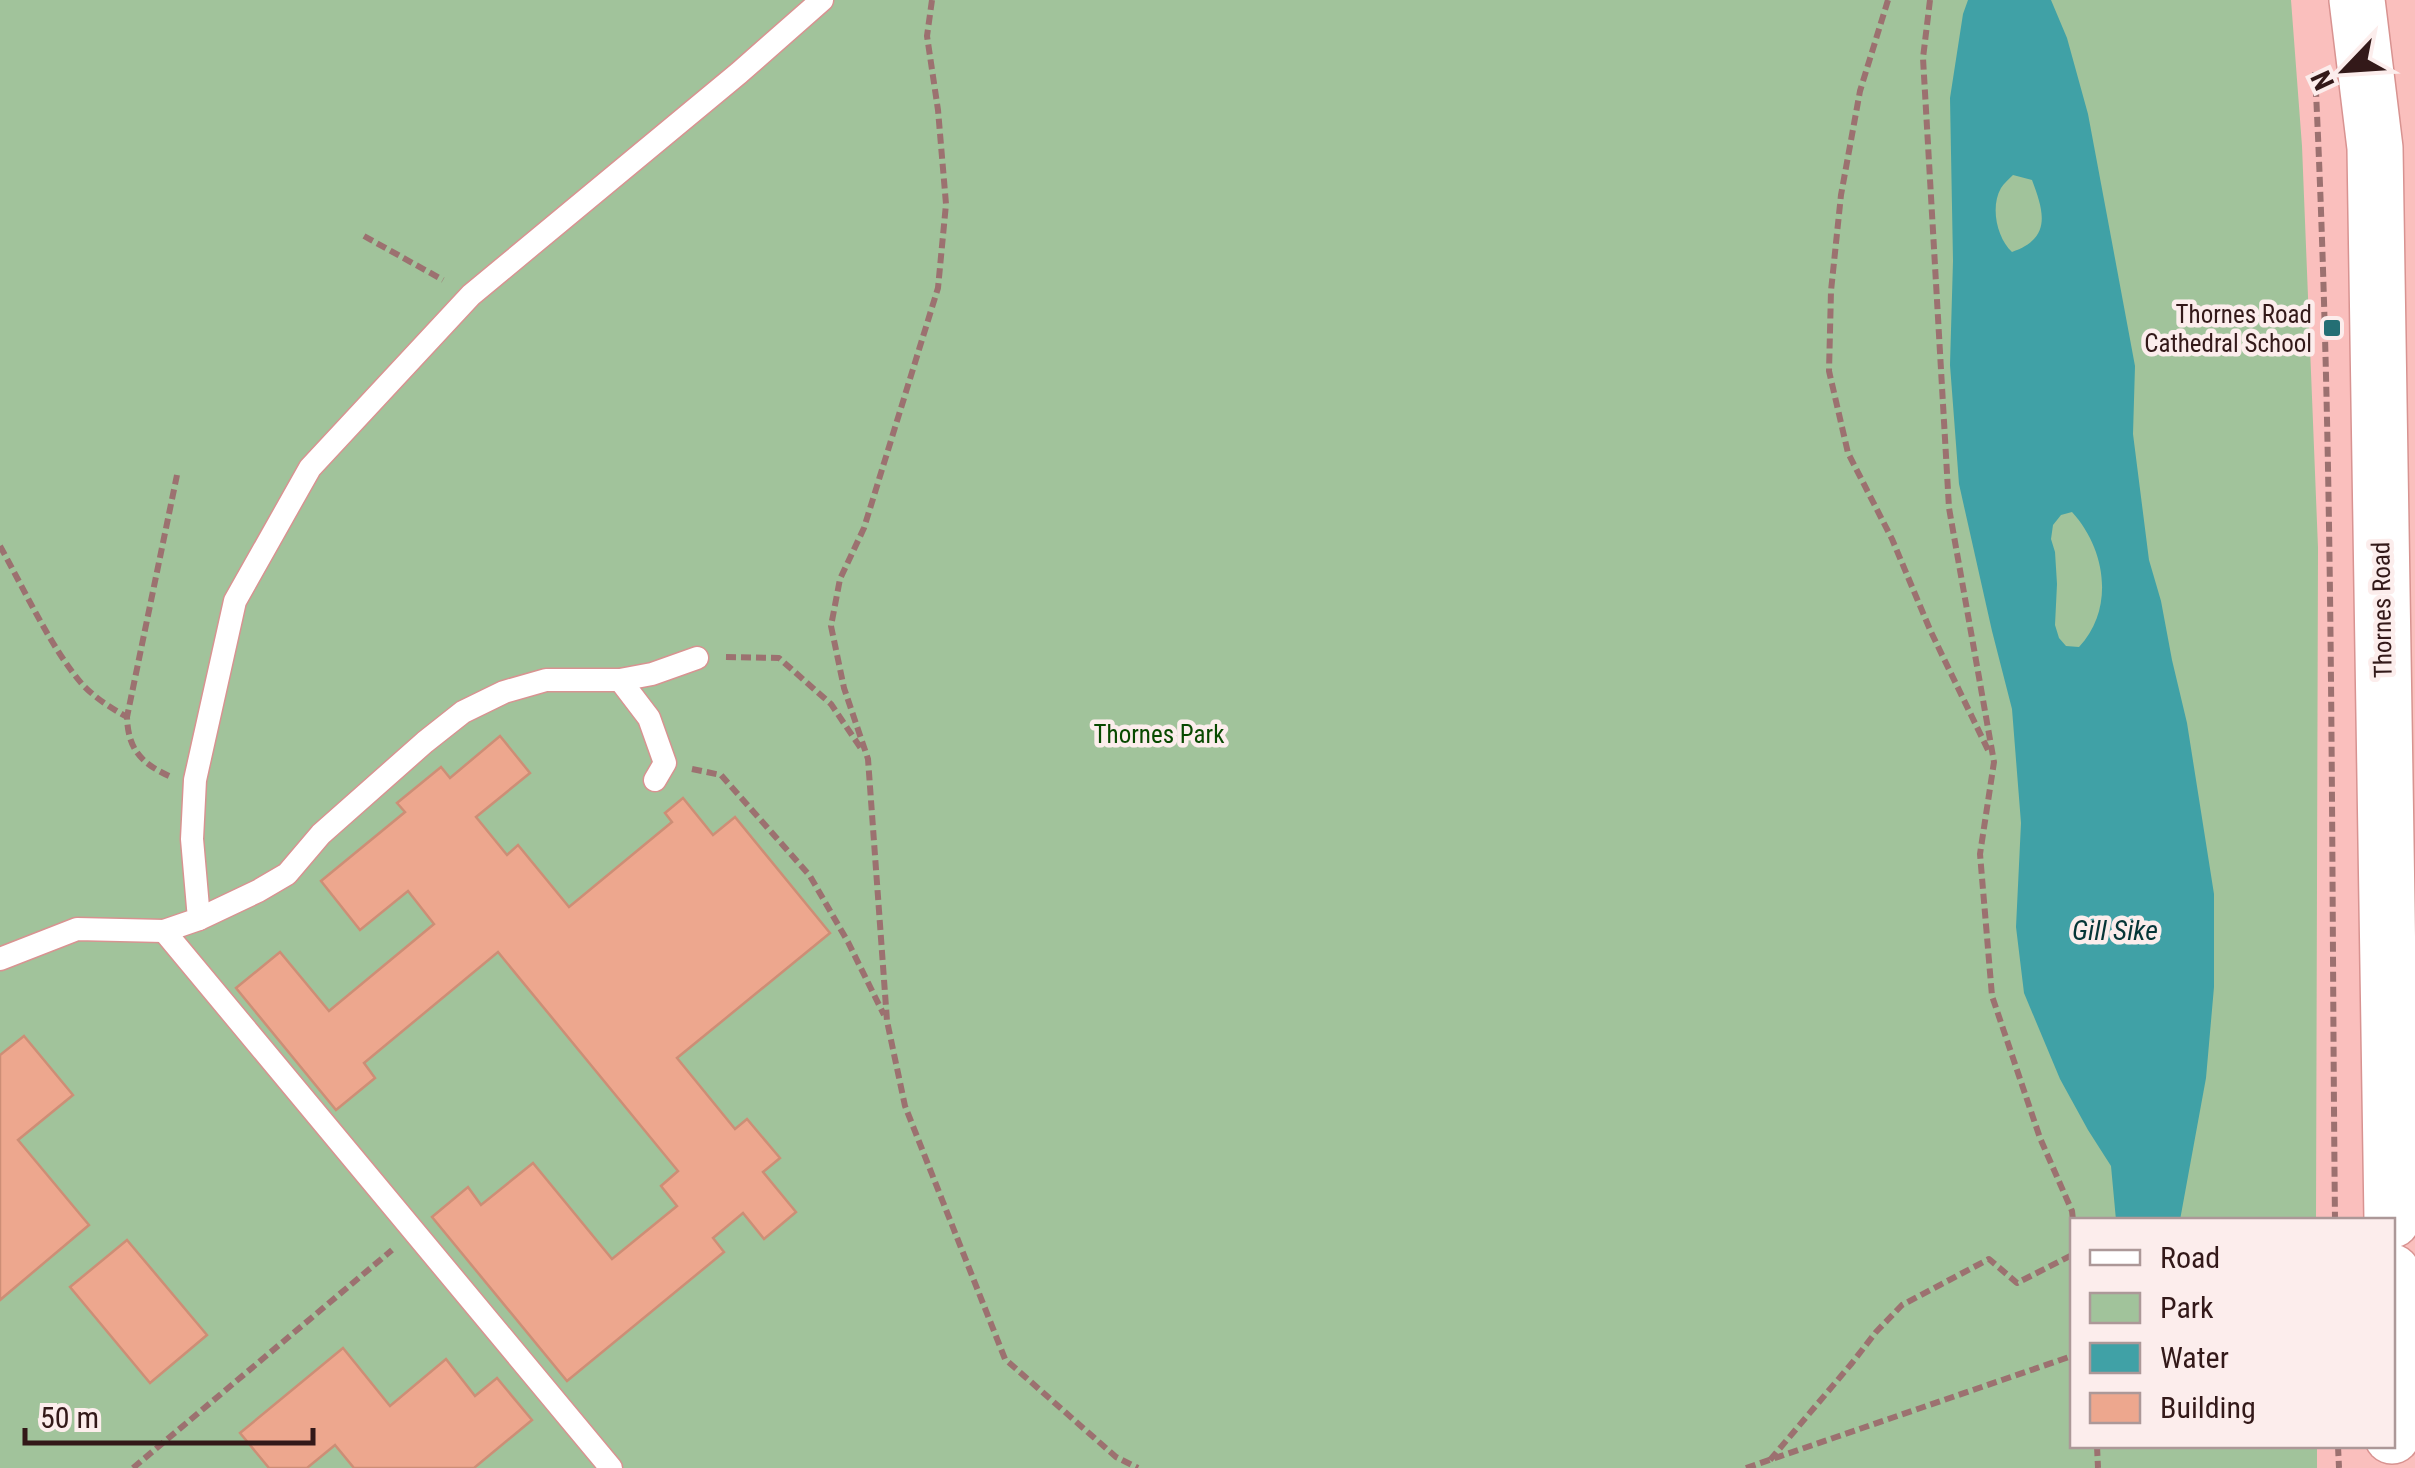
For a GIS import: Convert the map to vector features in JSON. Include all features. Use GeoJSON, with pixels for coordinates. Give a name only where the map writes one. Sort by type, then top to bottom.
{"type":"FeatureCollection","features":[{"type":"Feature","properties":{"kind":"main road","name":"Thornes Road"},"geometry":{"type":"LineString","coordinates":[[2357,0],[2375,148],[2392,1218]]}},
{"type":"Feature","properties":{"kind":"lane"},"geometry":{"type":"LineString","coordinates":[[198,919],[192,839],[195,780],[235,600],[310,468],[471,295],[739,74],[822,0]]}},
{"type":"Feature","properties":{"kind":"lane"},"geometry":{"type":"LineString","coordinates":[[0,958],[77,929],[164,932],[258,891],[287,874],[321,834],[462,712],[504,692],[546,680],[620,680],[652,674],[697,658]]}},
{"type":"Feature","properties":{"kind":"lane"},"geometry":{"type":"LineString","coordinates":[[620,680],[649,718],[660,772]]}},
{"type":"Feature","properties":{"kind":"lane"},"geometry":{"type":"LineString","coordinates":[[164,932],[611,1468]]}},
{"type":"Feature","properties":{"kind":"path"},"geometry":{"type":"LineString","coordinates":[[932,0],[926,36],[938,110],[946,204],[938,288],[864,528],[840,579],[831,626],[844,688],[868,759],[887,1021],[905,1106],[1005,1359],[1116,1457],[1138,1468]]}},
{"type":"Feature","properties":{"kind":"path"},"geometry":{"type":"LineString","coordinates":[[1888,0],[1860,91],[1841,195],[1831,291],[1829,371],[1848,453],[1892,539],[1931,632],[1994,762]]}},
{"type":"Feature","properties":{"kind":"path"},"geometry":{"type":"LineString","coordinates":[[1930,0],[1923,58],[1949,508],[1994,762],[1980,854],[1992,996],[2040,1138],[2073,1218]]}},
{"type":"Feature","properties":{"kind":"path"},"geometry":{"type":"LineString","coordinates":[[2314,58],[2322,214],[2328,544],[2335,1218]]}},
{"type":"Feature","properties":{"kind":"path"},"geometry":{"type":"LineString","coordinates":[[364,236],[471,295]]}},
{"type":"Feature","properties":{"kind":"path"},"geometry":{"type":"LineString","coordinates":[[177,476],[127,717],[128,737],[138,756],[156,770],[172,778],[195,780]]}},
{"type":"Feature","properties":{"kind":"path"},"geometry":{"type":"LineString","coordinates":[[0,546],[50,638],[82,684],[105,705],[127,717]]}},
{"type":"Feature","properties":{"kind":"path"},"geometry":{"type":"LineString","coordinates":[[697,658],[779,658],[831,704],[868,759]]}},
{"type":"Feature","properties":{"kind":"path"},"geometry":{"type":"LineString","coordinates":[[660,772],[721,774],[810,876],[887,1021]]}},
{"type":"Feature","properties":{"kind":"path"},"geometry":{"type":"LineString","coordinates":[[133,1468],[414,1232]]}},
{"type":"Feature","properties":{"kind":"path"},"geometry":{"type":"LineString","coordinates":[[1770,1460],[1902,1305],[1988,1259],[2018,1283],[2070,1256]]}},
{"type":"Feature","properties":{"kind":"path"},"geometry":{"type":"LineString","coordinates":[[1746,1468],[2070,1357]]}},
{"type":"Feature","properties":{"kind":"green space","name":"Thornes Park"},"geometry":{"type":"Polygon","coordinates":[[[0,0],[2291,0],[2302,146],[2318,548],[2316,1218],[2070,1218],[2070,1448],[2317,1448],[2317,1468],[0,1468],[0,0]]]}},
{"type":"Feature","properties":{"kind":"water","name":"Gill Sike"},"geometry":{"type":"Polygon","coordinates":[[[1968,0],[2051,0],[2067,38],[2088,114],[2135,366],[2133,434],[2149,560],[2187,723],[2214,894],[2214,987],[2206,1078],[2180,1218],[2116,1218],[2111,1166],[2060,1079],[2024,993],[2016,927],[2021,823],[2012,709],[1959,484],[1950,365],[1950,98],[1968,0]],[[2013,175],[1998,196],[1997,222],[2002,239],[2012,252],[2034,239],[2042,223],[2032,180],[2013,175]],[[2072,512],[2061,515],[2053,525],[2055,625],[2066,646],[2079,647],[2098,615],[2102,597],[2099,561],[2084,527],[2072,512]]]}},
{"type":"Feature","properties":{"kind":"building"},"geometry":{"type":"Polygon","coordinates":[[[500,736],[530,773],[476,817],[507,855],[518,845],[569,907],[672,822],[665,813],[683,798],[713,835],[735,817],[830,933],[677,1058],[735,1129],[747,1119],[780,1158],[763,1172],[796,1212],[764,1239],[743,1213],[713,1238],[724,1252],[567,1381],[432,1217],[468,1187],[481,1205],[533,1163],[612,1259],[677,1206],[661,1186],[678,1171],[498,952],[364,1063],[375,1078],[336,1110],[236,988],[280,952],[329,1011],[434,924],[408,891],[360,930],[321,881],[405,812],[397,803],[441,767],[450,778],[500,736]]]}},
{"type":"Feature","properties":{"kind":"building"},"geometry":{"type":"Polygon","coordinates":[[[24,1036],[73,1095],[18,1140],[89,1225],[0,1300],[0,1055],[24,1036]]]}},
{"type":"Feature","properties":{"kind":"building"},"geometry":{"type":"Polygon","coordinates":[[[127,1240],[207,1335],[150,1383],[70,1287],[127,1240]]]}},
{"type":"Feature","properties":{"kind":"building"},"geometry":{"type":"Polygon","coordinates":[[[343,1348],[390,1406],[446,1359],[475,1396],[497,1378],[532,1420],[474,1468],[354,1468],[335,1445],[307,1468],[269,1468],[240,1433],[343,1348]]]}},
{"type":"Feature","properties":{"kind":"place","name":"Thornes Road Cathedral School"},"geometry":{"type":"Point","coordinates":[2332,328]}}]}
